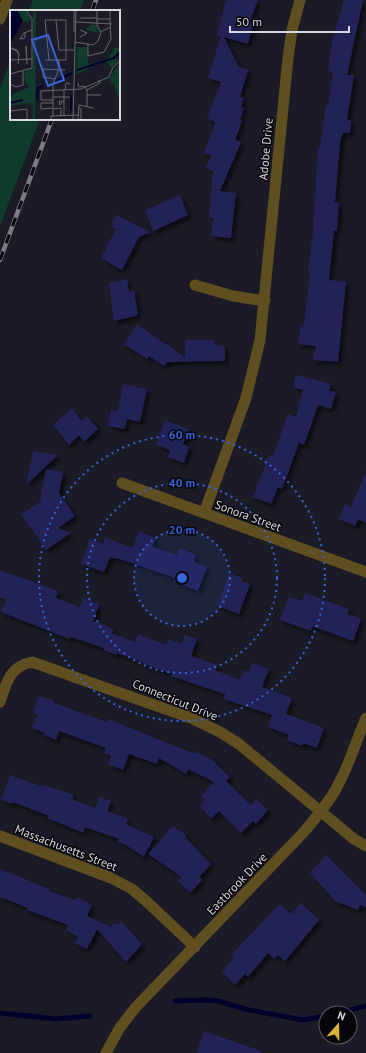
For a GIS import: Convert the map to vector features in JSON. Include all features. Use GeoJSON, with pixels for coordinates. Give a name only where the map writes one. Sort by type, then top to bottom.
{"type":"FeatureCollection","features":[{"type":"Feature","properties":{"kind":"street"},"geometry":{"type":"LineString","coordinates":[[0,19],[7,0]]}},
{"type":"Feature","properties":{"kind":"street","name":"Adobe Drive"},"geometry":{"type":"LineString","coordinates":[[204,513],[246,398],[260,340],[292,30],[300,0]]}},
{"type":"Feature","properties":{"kind":"street"},"geometry":{"type":"LineString","coordinates":[[195,285],[233,296],[265,301]]}},
{"type":"Feature","properties":{"kind":"street","name":"Sonora Street"},"geometry":{"type":"LineString","coordinates":[[122,483],[366,572]]}},
{"type":"Feature","properties":{"kind":"street","name":"Connecticut Drive"},"geometry":{"type":"LineString","coordinates":[[0,702],[9,678],[14,670],[22,664],[32,662],[39,663],[191,718],[239,744],[320,812],[354,839],[366,846]]}},
{"type":"Feature","properties":{"kind":"street","name":"Eastbrook Drive"},"geometry":{"type":"LineString","coordinates":[[106,1053],[119,1029],[135,1008],[303,833],[320,812],[336,789],[366,718]]}},
{"type":"Feature","properties":{"kind":"street","name":"Massachusetts Street"},"geometry":{"type":"LineString","coordinates":[[0,836],[111,878],[141,897],[195,947]]}},
{"type":"Feature","properties":{"kind":"green space"},"geometry":{"type":"Polygon","coordinates":[[[33,0],[84,0],[80,10],[29,10],[33,0]]]}},
{"type":"Feature","properties":{"kind":"green space"},"geometry":{"type":"Polygon","coordinates":[[[10,62],[10,120],[40,120],[0,226],[0,89],[10,62]]]}},
{"type":"Feature","properties":{"kind":"building"},"geometry":{"type":"Polygon","coordinates":[[[226,0],[258,0],[250,21],[254,22],[248,44],[224,37],[239,67],[248,70],[240,97],[244,98],[241,107],[244,108],[240,120],[242,121],[235,140],[241,142],[220,191],[236,193],[231,238],[211,236],[213,218],[209,217],[213,171],[206,168],[211,155],[204,153],[215,123],[214,121],[207,119],[221,82],[208,78],[221,36],[217,35],[226,0]]]}},
{"type":"Feature","properties":{"kind":"building"},"geometry":{"type":"Polygon","coordinates":[[[344,0],[363,0],[347,75],[354,75],[347,120],[351,120],[350,133],[343,133],[340,143],[335,202],[339,203],[337,231],[334,231],[329,280],[346,282],[338,362],[313,360],[316,346],[298,344],[301,325],[304,325],[310,273],[308,272],[313,233],[318,147],[320,147],[326,105],[328,105],[333,73],[328,72],[332,41],[344,0]]]}},
{"type":"Feature","properties":{"kind":"building"},"geometry":{"type":"Polygon","coordinates":[[[180,195],[188,215],[153,231],[145,210],[180,195]]]}},
{"type":"Feature","properties":{"kind":"building"},"geometry":{"type":"Polygon","coordinates":[[[116,215],[151,232],[139,237],[122,270],[101,258],[116,229],[111,226],[116,215]]]}},
{"type":"Feature","properties":{"kind":"building"},"geometry":{"type":"Polygon","coordinates":[[[127,279],[129,292],[134,290],[138,315],[114,321],[109,283],[127,279]]]}},
{"type":"Feature","properties":{"kind":"building"},"geometry":{"type":"Polygon","coordinates":[[[137,324],[185,357],[185,340],[215,340],[214,344],[225,347],[225,361],[167,362],[164,366],[149,356],[147,359],[124,344],[137,324]]]}},
{"type":"Feature","properties":{"kind":"building"},"geometry":{"type":"Polygon","coordinates":[[[296,375],[331,384],[329,391],[336,392],[331,409],[318,405],[304,445],[299,443],[282,489],[278,487],[271,504],[253,497],[269,455],[273,456],[288,414],[296,417],[303,390],[293,387],[296,375]]]}},
{"type":"Feature","properties":{"kind":"building"},"geometry":{"type":"Polygon","coordinates":[[[123,384],[147,389],[140,422],[127,419],[125,429],[108,426],[111,410],[118,411],[123,384]]]}},
{"type":"Feature","properties":{"kind":"building"},"geometry":{"type":"Polygon","coordinates":[[[72,408],[82,421],[87,416],[98,429],[84,442],[79,435],[69,445],[53,425],[72,408]]]}},
{"type":"Feature","properties":{"kind":"building"},"geometry":{"type":"Polygon","coordinates":[[[165,420],[189,429],[183,444],[189,447],[184,463],[168,457],[170,450],[156,445],[165,420]]]}},
{"type":"Feature","properties":{"kind":"building"},"geometry":{"type":"Polygon","coordinates":[[[33,451],[58,455],[26,485],[33,451]]]}},
{"type":"Feature","properties":{"kind":"building"},"geometry":{"type":"Polygon","coordinates":[[[46,469],[63,472],[59,493],[75,516],[58,528],[71,533],[46,550],[21,514],[40,502],[46,469]]]}},
{"type":"Feature","properties":{"kind":"building"},"geometry":{"type":"Polygon","coordinates":[[[366,471],[366,523],[358,519],[355,526],[339,519],[345,504],[351,507],[366,471]]]}},
{"type":"Feature","properties":{"kind":"building"},"geometry":{"type":"Polygon","coordinates":[[[139,531],[156,538],[152,547],[177,555],[179,548],[196,555],[194,562],[207,567],[198,591],[174,582],[175,578],[117,558],[110,557],[104,572],[81,564],[90,539],[103,544],[105,537],[133,548],[139,531]]]}},
{"type":"Feature","properties":{"kind":"building"},"geometry":{"type":"Polygon","coordinates":[[[0,570],[58,591],[56,598],[80,607],[83,598],[99,604],[93,621],[114,629],[112,633],[135,642],[138,634],[166,645],[168,639],[182,644],[185,635],[197,639],[191,656],[217,665],[215,670],[240,680],[244,670],[249,672],[252,663],[269,669],[262,687],[292,698],[286,714],[324,728],[317,748],[303,743],[302,746],[287,740],[289,735],[268,727],[272,715],[224,699],[225,694],[171,676],[172,674],[142,662],[117,653],[116,655],[104,650],[104,648],[71,637],[70,639],[1,612],[6,599],[0,597],[0,570]]]}},
{"type":"Feature","properties":{"kind":"building"},"geometry":{"type":"Polygon","coordinates":[[[229,573],[242,578],[241,581],[250,584],[239,614],[218,606],[229,573]]]}},
{"type":"Feature","properties":{"kind":"building"},"geometry":{"type":"Polygon","coordinates":[[[305,593],[349,609],[347,614],[361,619],[353,641],[312,626],[311,631],[280,620],[289,597],[302,601],[305,593]]]}},
{"type":"Feature","properties":{"kind":"building"},"geometry":{"type":"Polygon","coordinates":[[[39,696],[107,722],[108,719],[195,754],[196,751],[212,760],[230,777],[226,781],[251,805],[256,799],[268,810],[256,824],[253,821],[241,833],[219,811],[211,819],[200,806],[205,800],[201,796],[214,782],[188,769],[186,774],[159,758],[157,764],[129,754],[123,770],[108,764],[111,756],[104,753],[106,748],[59,731],[56,740],[44,735],[45,733],[32,728],[37,714],[33,713],[39,696]]]}},
{"type":"Feature","properties":{"kind":"building"},"geometry":{"type":"Polygon","coordinates":[[[10,775],[44,787],[45,785],[74,795],[72,799],[95,808],[99,797],[111,801],[107,811],[128,819],[126,824],[154,837],[144,857],[126,845],[118,842],[119,839],[85,827],[83,833],[48,818],[49,816],[13,802],[12,804],[1,800],[10,775]]]}},
{"type":"Feature","properties":{"kind":"building"},"geometry":{"type":"Polygon","coordinates":[[[173,826],[186,835],[185,837],[211,864],[199,877],[202,880],[190,893],[178,881],[182,877],[148,854],[173,826]]]}},
{"type":"Feature","properties":{"kind":"building"},"geometry":{"type":"Polygon","coordinates":[[[326,855],[366,895],[366,907],[360,905],[358,910],[335,901],[310,873],[326,855]]]}},
{"type":"Feature","properties":{"kind":"building"},"geometry":{"type":"Polygon","coordinates":[[[0,869],[50,889],[49,891],[75,900],[77,897],[92,905],[87,916],[110,927],[115,923],[117,925],[121,921],[142,944],[126,962],[97,929],[87,949],[75,943],[78,937],[66,930],[68,925],[27,910],[28,908],[0,897],[0,869]]]}},
{"type":"Feature","properties":{"kind":"building"},"geometry":{"type":"Polygon","coordinates":[[[301,903],[319,920],[285,961],[278,955],[274,959],[268,953],[248,977],[245,974],[235,985],[222,972],[234,958],[231,955],[280,904],[291,914],[301,903]]]}},
{"type":"Feature","properties":{"kind":"building"},"geometry":{"type":"Polygon","coordinates":[[[204,1031],[261,1051],[261,1053],[197,1053],[204,1031]]]}},
{"type":"Feature","properties":{"kind":"waterway"},"geometry":{"type":"LineString","coordinates":[[175,1001],[218,1001],[249,1010],[303,1020],[318,1017]]}},
{"type":"Feature","properties":{"kind":"waterway"},"geometry":{"type":"LineString","coordinates":[[358,1008],[366,1006]]}},
{"type":"Feature","properties":{"kind":"waterway"},"geometry":{"type":"LineString","coordinates":[[0,1013],[56,1019],[90,1016]]}},
{"type":"Feature","properties":{"kind":"railway"},"geometry":{"type":"LineString","coordinates":[[92,10],[96,0]]}},
{"type":"Feature","properties":{"kind":"railway"},"geometry":{"type":"LineString","coordinates":[[0,260],[52,120]]}}]}
